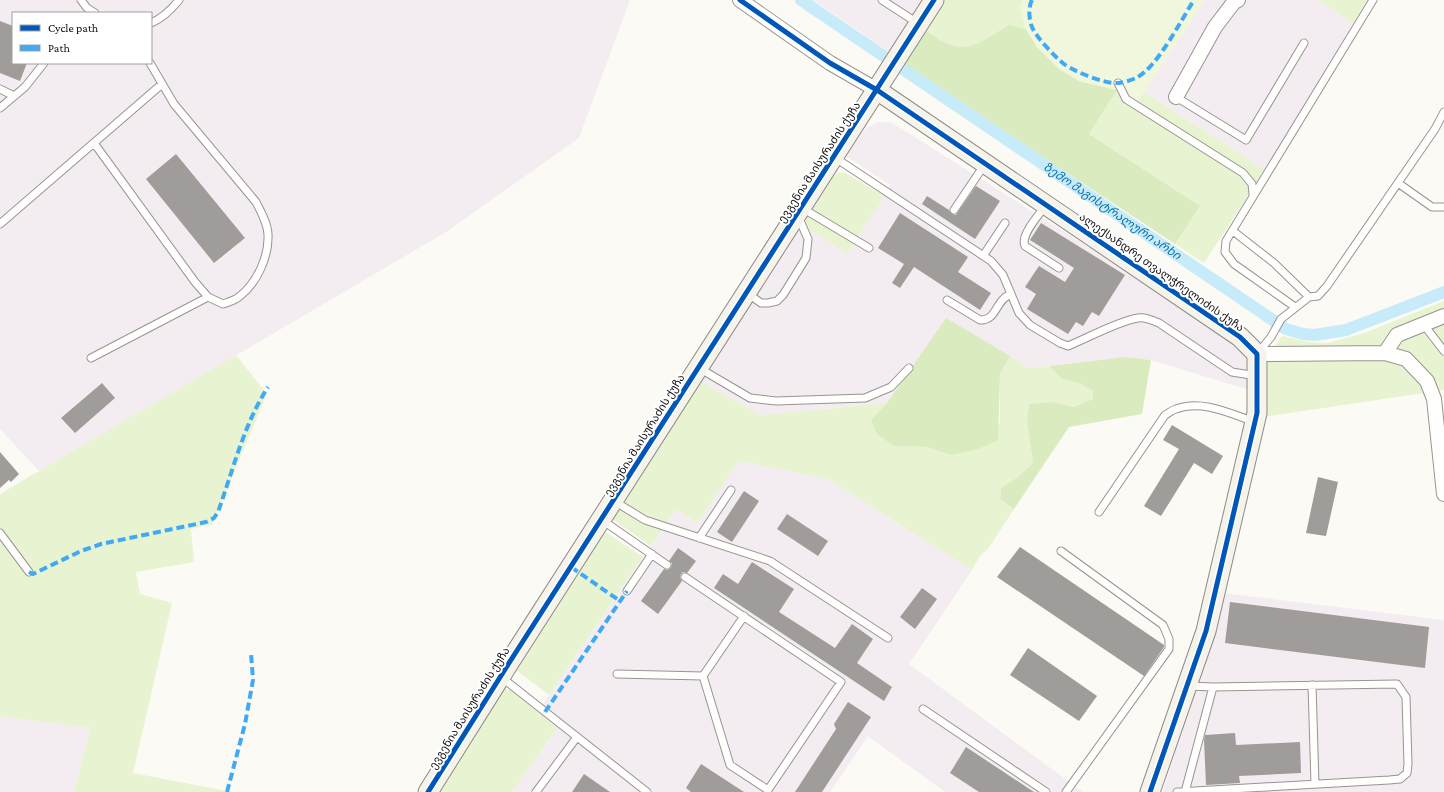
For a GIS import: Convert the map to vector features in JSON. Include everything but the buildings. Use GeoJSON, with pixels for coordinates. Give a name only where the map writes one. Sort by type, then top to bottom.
{"type":"FeatureCollection","features":[{"type":"Feature","properties":{"kind":"street"},"geometry":{"type":"LineString","coordinates":[[740,0],[830,62],[881,84]]}},
{"type":"Feature","properties":{"kind":"street","name":"ევგენია მაისურაძის ქუჩა"},"geometry":{"type":"LineString","coordinates":[[428,792],[500,676],[602,520],[698,368],[901,54],[934,0]]}},
{"type":"Feature","properties":{"kind":"street"},"geometry":{"type":"LineString","coordinates":[[1176,97],[1215,27],[1234,2],[1238,0]]}},
{"type":"Feature","properties":{"kind":"street","name":"ალექსანდრე თვალჭრელიძის ქუჩა"},"geometry":{"type":"LineString","coordinates":[[881,84],[985,164],[1240,337],[1257,354]]}},
{"type":"Feature","properties":{"kind":"street"},"geometry":{"type":"LineString","coordinates":[[1385,354],[1397,335],[1444,316]]}},
{"type":"Feature","properties":{"kind":"street"},"geometry":{"type":"LineString","coordinates":[[1150,792],[1206,631],[1257,413],[1257,354],[1385,354],[1406,359],[1426,382],[1434,399],[1444,494]]}},
{"type":"Feature","properties":{"kind":"lane"},"geometry":{"type":"LineString","coordinates":[[81,0],[85,10]]}},
{"type":"Feature","properties":{"kind":"lane"},"geometry":{"type":"LineString","coordinates":[[152,22],[168,12],[179,0]]}},
{"type":"Feature","properties":{"kind":"lane"},"geometry":{"type":"LineString","coordinates":[[882,0],[893,3],[919,24]]}},
{"type":"Feature","properties":{"kind":"lane"},"geometry":{"type":"LineString","coordinates":[[1295,307],[1234,264],[1225,252],[1226,241],[1373,0]]}},
{"type":"Feature","properties":{"kind":"lane"},"geometry":{"type":"LineString","coordinates":[[1176,97],[1246,140],[1304,42]]}},
{"type":"Feature","properties":{"kind":"lane"},"geometry":{"type":"LineString","coordinates":[[0,108],[25,87],[43,64]]}},
{"type":"Feature","properties":{"kind":"lane"},"geometry":{"type":"LineString","coordinates":[[94,143],[195,282],[208,297],[223,304],[240,297],[252,285],[261,268],[267,250],[268,234],[264,219],[256,202],[174,104],[151,64]]}},
{"type":"Feature","properties":{"kind":"lane"},"geometry":{"type":"LineString","coordinates":[[1118,83],[1126,99],[1243,173],[1252,184],[1254,194]]}},
{"type":"Feature","properties":{"kind":"lane"},"geometry":{"type":"LineString","coordinates":[[0,224],[162,84]]}},
{"type":"Feature","properties":{"kind":"lane"},"geometry":{"type":"LineString","coordinates":[[0,89],[14,96]]}},
{"type":"Feature","properties":{"kind":"lane"},"geometry":{"type":"LineString","coordinates":[[1257,354],[1271,337],[1282,319],[1309,297],[1318,296],[1436,129],[1444,112]]}},
{"type":"Feature","properties":{"kind":"lane"},"geometry":{"type":"LineString","coordinates":[[834,157],[992,261],[1002,275],[1019,313],[1030,325],[1060,343],[1068,346],[1127,321],[1139,318],[1149,319],[1159,322],[1232,372],[1257,376]]}},
{"type":"Feature","properties":{"kind":"lane"},"geometry":{"type":"LineString","coordinates":[[954,210],[985,164]]}},
{"type":"Feature","properties":{"kind":"lane"},"geometry":{"type":"LineString","coordinates":[[1398,184],[1432,207],[1444,207]]}},
{"type":"Feature","properties":{"kind":"lane"},"geometry":{"type":"LineString","coordinates":[[1046,205],[1024,235],[1023,242],[1024,246],[1059,268]]}},
{"type":"Feature","properties":{"kind":"lane"},"geometry":{"type":"LineString","coordinates":[[800,211],[869,248]]}},
{"type":"Feature","properties":{"kind":"lane"},"geometry":{"type":"LineString","coordinates":[[747,293],[761,303],[777,301],[783,295],[806,258],[808,239],[800,211]]}},
{"type":"Feature","properties":{"kind":"lane"},"geometry":{"type":"LineString","coordinates":[[983,256],[1005,223]]}},
{"type":"Feature","properties":{"kind":"lane"},"geometry":{"type":"LineString","coordinates":[[1232,231],[1274,263],[1309,297]]}},
{"type":"Feature","properties":{"kind":"lane"},"geometry":{"type":"LineString","coordinates":[[947,300],[980,320],[986,320],[990,318],[1003,297],[1011,294]]}},
{"type":"Feature","properties":{"kind":"lane"},"geometry":{"type":"LineString","coordinates":[[91,358],[208,297]]}},
{"type":"Feature","properties":{"kind":"lane"},"geometry":{"type":"LineString","coordinates":[[1424,325],[1444,350]]}},
{"type":"Feature","properties":{"kind":"lane"},"geometry":{"type":"LineString","coordinates":[[698,368],[750,398],[776,401],[865,398],[891,387],[909,368]]}},
{"type":"Feature","properties":{"kind":"lane"},"geometry":{"type":"LineString","coordinates":[[1099,512],[1165,415],[1176,409],[1194,406],[1218,409],[1255,422]]}},
{"type":"Feature","properties":{"kind":"lane"},"geometry":{"type":"LineString","coordinates":[[699,538],[731,490]]}},
{"type":"Feature","properties":{"kind":"lane"},"geometry":{"type":"LineString","coordinates":[[614,501],[645,520],[770,561],[888,638]]}},
{"type":"Feature","properties":{"kind":"lane"},"geometry":{"type":"LineString","coordinates":[[602,520],[667,565]]}},
{"type":"Feature","properties":{"kind":"lane"},"geometry":{"type":"LineString","coordinates":[[0,533],[29,572]]}},
{"type":"Feature","properties":{"kind":"lane"},"geometry":{"type":"LineString","coordinates":[[1061,551],[1163,625],[1169,639],[1169,649],[1066,792]]}},
{"type":"Feature","properties":{"kind":"lane"},"geometry":{"type":"LineString","coordinates":[[627,591],[652,554]]}},
{"type":"Feature","properties":{"kind":"lane"},"geometry":{"type":"LineString","coordinates":[[685,577],[841,682],[768,790],[730,765],[703,676]]}},
{"type":"Feature","properties":{"kind":"lane"},"geometry":{"type":"LineString","coordinates":[[703,676],[744,616]]}},
{"type":"Feature","properties":{"kind":"lane"},"geometry":{"type":"LineString","coordinates":[[617,674],[703,676]]}},
{"type":"Feature","properties":{"kind":"lane"},"geometry":{"type":"LineString","coordinates":[[500,676],[647,792]]}},
{"type":"Feature","properties":{"kind":"lane"},"geometry":{"type":"LineString","coordinates":[[1177,792],[1400,779],[1407,773],[1408,757],[1406,697],[1397,684],[1213,687],[1187,686]]}},
{"type":"Feature","properties":{"kind":"lane"},"geometry":{"type":"LineString","coordinates":[[1312,685],[1315,784]]}},
{"type":"Feature","properties":{"kind":"lane"},"geometry":{"type":"LineString","coordinates":[[1185,792],[1213,687]]}},
{"type":"Feature","properties":{"kind":"lane"},"geometry":{"type":"LineString","coordinates":[[923,709],[1046,792]]}},
{"type":"Feature","properties":{"kind":"lane"},"geometry":{"type":"LineString","coordinates":[[536,792],[577,737]]}},
{"type":"Feature","properties":{"kind":"shaded area"},"geometry":{"type":"Polygon","coordinates":[[[0,0],[630,0],[579,138],[446,232],[39,471],[0,429],[0,0]]]}},
{"type":"Feature","properties":{"kind":"shaded area"},"geometry":{"type":"Polygon","coordinates":[[[813,0],[924,0],[891,53],[813,0]]]}},
{"type":"Feature","properties":{"kind":"shaded area"},"geometry":{"type":"Polygon","coordinates":[[[1205,0],[1318,0],[1353,23],[1265,170],[1144,92],[1205,0]]]}},
{"type":"Feature","properties":{"kind":"shaded area"},"geometry":{"type":"Polygon","coordinates":[[[879,122],[889,122],[899,127],[1226,334],[1245,352],[1249,362],[1249,390],[1151,360],[1127,357],[1029,368],[946,319],[887,403],[760,415],[699,380],[801,223],[847,254],[890,185],[846,156],[857,137],[868,127],[879,122]]]}},
{"type":"Feature","properties":{"kind":"shaded area"},"geometry":{"type":"Polygon","coordinates":[[[739,461],[828,479],[972,570],[909,664],[1083,792],[945,792],[868,736],[830,792],[512,792],[557,728],[537,712],[676,509],[697,523],[739,461]]]}},
{"type":"Feature","properties":{"kind":"shaded area"},"geometry":{"type":"Polygon","coordinates":[[[1223,593],[1444,620],[1444,792],[1163,792],[1223,593]]]}},
{"type":"Feature","properties":{"kind":"shaded area"},"geometry":{"type":"Polygon","coordinates":[[[0,716],[90,728],[74,792],[0,792],[0,716]]]}},
{"type":"Feature","properties":{"kind":"green space"},"geometry":{"type":"Polygon","coordinates":[[[943,0],[1023,0],[1020,7],[1026,29],[1009,25],[979,43],[963,47],[954,46],[943,42],[925,30],[943,0]]]}},
{"type":"Feature","properties":{"kind":"green space"},"geometry":{"type":"Polygon","coordinates":[[[1023,0],[1205,0],[1137,103],[1117,90],[1079,81],[1059,69],[1037,47],[1026,29],[1020,7],[1023,0]]]}},
{"type":"Feature","properties":{"kind":"green space"},"geometry":{"type":"Polygon","coordinates":[[[1318,0],[1367,0],[1353,23],[1318,0]]]}},
{"type":"Feature","properties":{"kind":"green space"},"geometry":{"type":"Polygon","coordinates":[[[1009,25],[1026,29],[1037,47],[1079,81],[1117,90],[1089,134],[1200,206],[1175,244],[903,65],[925,30],[946,43],[963,47],[979,43],[1009,25]]]}},
{"type":"Feature","properties":{"kind":"green space"},"geometry":{"type":"Polygon","coordinates":[[[1117,90],[1137,103],[1144,92],[1265,170],[1204,263],[1175,244],[1200,206],[1089,134],[1117,90]]]}},
{"type":"Feature","properties":{"kind":"green space"},"geometry":{"type":"Polygon","coordinates":[[[844,172],[884,196],[847,254],[801,223],[831,179],[837,173],[844,172]]]}},
{"type":"Feature","properties":{"kind":"green space"},"geometry":{"type":"Polygon","coordinates":[[[1444,301],[1444,390],[1263,417],[1267,377],[1263,362],[1282,336],[1308,342],[1328,343],[1367,332],[1444,301]]]}},
{"type":"Feature","properties":{"kind":"green space"},"geometry":{"type":"Polygon","coordinates":[[[946,318],[1010,356],[1000,374],[998,440],[978,449],[951,455],[927,447],[894,446],[877,434],[871,420],[887,403],[946,318]]]}},
{"type":"Feature","properties":{"kind":"green space"},"geometry":{"type":"Polygon","coordinates":[[[236,355],[267,394],[212,525],[191,529],[194,562],[136,572],[140,594],[172,603],[133,773],[232,792],[74,792],[90,728],[0,716],[0,494],[236,355]]]}},
{"type":"Feature","properties":{"kind":"green space"},"geometry":{"type":"Polygon","coordinates":[[[1010,356],[1029,368],[1049,366],[1062,379],[1079,383],[1093,391],[1093,399],[1074,407],[1053,402],[1029,404],[1027,421],[1033,463],[1019,476],[1001,488],[1000,499],[1014,509],[988,549],[980,556],[972,570],[828,479],[739,461],[697,523],[676,509],[651,546],[612,519],[699,380],[760,415],[887,403],[871,420],[894,446],[927,447],[951,455],[1000,423],[1000,374],[1010,356]]]}},
{"type":"Feature","properties":{"kind":"green space"},"geometry":{"type":"Polygon","coordinates":[[[1126,357],[1151,360],[1142,414],[1069,427],[1014,509],[1000,499],[1001,488],[1019,476],[1033,463],[1027,421],[1029,404],[1053,402],[1074,407],[1093,399],[1093,391],[1079,383],[1062,379],[1049,366],[1126,357]]]}},
{"type":"Feature","properties":{"kind":"green space"},"geometry":{"type":"Polygon","coordinates":[[[605,532],[643,557],[549,695],[516,670],[605,532]]]}},
{"type":"Feature","properties":{"kind":"green space"},"geometry":{"type":"Polygon","coordinates":[[[506,689],[512,691],[557,728],[512,792],[437,792],[501,690],[506,689]]]}},
{"type":"Feature","properties":{"kind":"waterway","name":"ზემო მაგისტრალური არხი"},"geometry":{"type":"LineString","coordinates":[[801,0],[1286,329],[1303,334],[1315,335],[1346,330],[1444,292]]}},
{"type":"Feature","properties":{"kind":"marked path"},"geometry":{"type":"LineString","coordinates":[[1032,0],[1029,14],[1032,27],[1056,57],[1064,64],[1082,74],[1112,83],[1125,82],[1144,73],[1168,43],[1194,0]]}},
{"type":"Feature","properties":{"kind":"marked path"},"geometry":{"type":"LineString","coordinates":[[29,572],[33,574],[81,551],[101,544],[206,522],[214,518],[218,512],[252,416],[268,387]]}},
{"type":"Feature","properties":{"kind":"marked path"},"geometry":{"type":"LineString","coordinates":[[571,567],[620,601]]}},
{"type":"Feature","properties":{"kind":"marked path"},"geometry":{"type":"LineString","coordinates":[[545,712],[627,591]]}},
{"type":"Feature","properties":{"kind":"marked path"},"geometry":{"type":"LineString","coordinates":[[227,792],[245,724],[253,680],[251,653]]}},
{"type":"Feature","properties":{"kind":"cycle path"},"geometry":{"type":"LineString","coordinates":[[740,0],[830,63],[877,90],[1240,337],[1257,354],[1257,413],[1206,631],[1150,792]]}},
{"type":"Feature","properties":{"kind":"cycle path"},"geometry":{"type":"LineString","coordinates":[[428,792],[934,0]]}}]}
